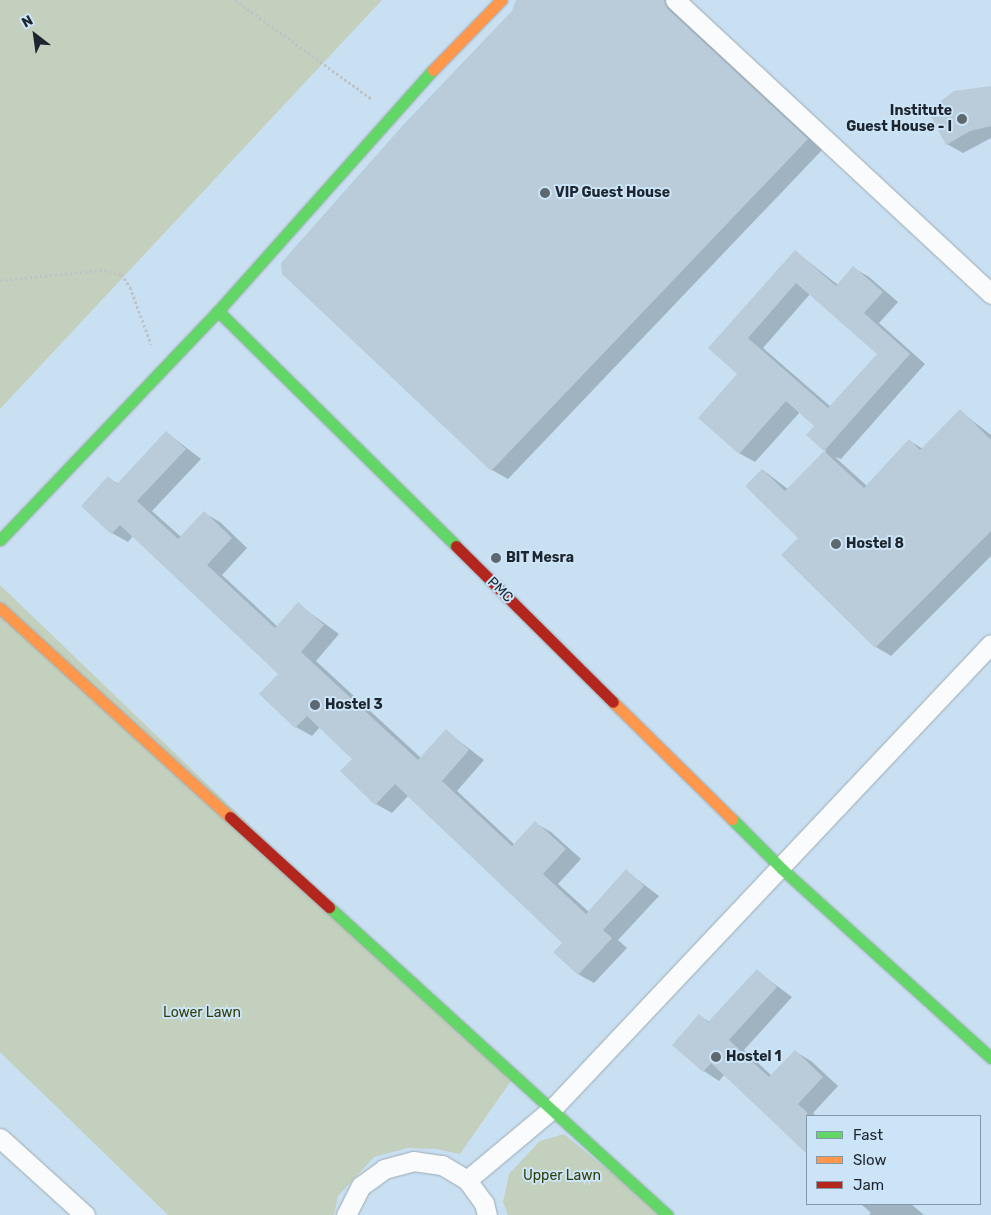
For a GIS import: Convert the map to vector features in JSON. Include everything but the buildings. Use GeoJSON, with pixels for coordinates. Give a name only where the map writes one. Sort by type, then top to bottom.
{"type":"FeatureCollection","features":[{"type":"Feature","properties":{"kind":"street"},"geometry":{"type":"LineString","coordinates":[[0,540],[218,311],[392,113],[501,0]]}},
{"type":"Feature","properties":{"kind":"street"},"geometry":{"type":"LineString","coordinates":[[675,0],[991,294]]}},
{"type":"Feature","properties":{"kind":"street","name":"PMC"},"geometry":{"type":"LineString","coordinates":[[218,311],[782,869],[991,1058]]}},
{"type":"Feature","properties":{"kind":"street"},"geometry":{"type":"LineString","coordinates":[[0,608],[668,1215]]}},
{"type":"Feature","properties":{"kind":"street"},"geometry":{"type":"LineString","coordinates":[[466,1180],[552,1109],[782,869],[991,644]]}},
{"type":"Feature","properties":{"kind":"street"},"geometry":{"type":"LineString","coordinates":[[0,1138],[86,1215]]}},
{"type":"Feature","properties":{"kind":"street"},"geometry":{"type":"LineString","coordinates":[[346,1215],[361,1186],[384,1169],[413,1161],[442,1165],[466,1180],[484,1203],[487,1215]]}},
{"type":"Feature","properties":{"kind":"path"},"geometry":{"type":"LineString","coordinates":[[234,0],[392,113]]}},
{"type":"Feature","properties":{"kind":"path"},"geometry":{"type":"LineString","coordinates":[[0,280],[104,270],[121,274],[130,287],[161,371]]}},
{"type":"Feature","properties":{"kind":"shaded area","name":"BIT Mesra"},"geometry":{"type":"Polygon","coordinates":[[[0,0],[991,0],[991,1215],[0,1215],[0,0]]]}},
{"type":"Feature","properties":{"kind":"green space"},"geometry":{"type":"Polygon","coordinates":[[[0,0],[382,0],[0,409],[0,0]]]}},
{"type":"Feature","properties":{"kind":"green space","name":"Lower Lawn"},"geometry":{"type":"Polygon","coordinates":[[[0,585],[513,1078],[460,1154],[436,1149],[408,1148],[374,1157],[338,1196],[334,1215],[168,1215],[0,1052],[0,585]]]}},
{"type":"Feature","properties":{"kind":"green space","name":"Upper Lawn"},"geometry":{"type":"Polygon","coordinates":[[[564,1134],[663,1215],[508,1215],[503,1202],[509,1174],[540,1141],[564,1134]]]}},
{"type":"Feature","properties":{"kind":"traffic: fast"},"geometry":{"type":"LineString","coordinates":[[0,540],[218,311],[433,70]]}},
{"type":"Feature","properties":{"kind":"traffic: fast"},"geometry":{"type":"LineString","coordinates":[[218,311],[456,546]]}},
{"type":"Feature","properties":{"kind":"traffic: fast"},"geometry":{"type":"LineString","coordinates":[[732,819],[782,869],[991,1058]]}},
{"type":"Feature","properties":{"kind":"traffic: fast"},"geometry":{"type":"LineString","coordinates":[[329,907],[668,1215]]}},
{"type":"Feature","properties":{"kind":"traffic: slow"},"geometry":{"type":"LineString","coordinates":[[433,70],[501,0]]}},
{"type":"Feature","properties":{"kind":"traffic: slow"},"geometry":{"type":"LineString","coordinates":[[0,608],[230,817]]}},
{"type":"Feature","properties":{"kind":"traffic: slow"},"geometry":{"type":"LineString","coordinates":[[613,702],[732,819]]}},
{"type":"Feature","properties":{"kind":"traffic: jam"},"geometry":{"type":"LineString","coordinates":[[456,546],[613,702]]}},
{"type":"Feature","properties":{"kind":"traffic: jam"},"geometry":{"type":"LineString","coordinates":[[230,817],[329,907]]}},
{"type":"Feature","properties":{"kind":"place","name":"Institute Guest House - I"},"geometry":{"type":"Point","coordinates":[962,119]}},
{"type":"Feature","properties":{"kind":"place","name":"VIP Guest House"},"geometry":{"type":"Point","coordinates":[545,193]}},
{"type":"Feature","properties":{"kind":"place","name":"Hostel 8"},"geometry":{"type":"Point","coordinates":[836,544]}},
{"type":"Feature","properties":{"kind":"place","name":"BIT Mesra"},"geometry":{"type":"Point","coordinates":[496,558]}},
{"type":"Feature","properties":{"kind":"place","name":"Hostel 3"},"geometry":{"type":"Point","coordinates":[315,705]}},
{"type":"Feature","properties":{"kind":"place","name":"Hostel 1"},"geometry":{"type":"Point","coordinates":[716,1057]}}]}
